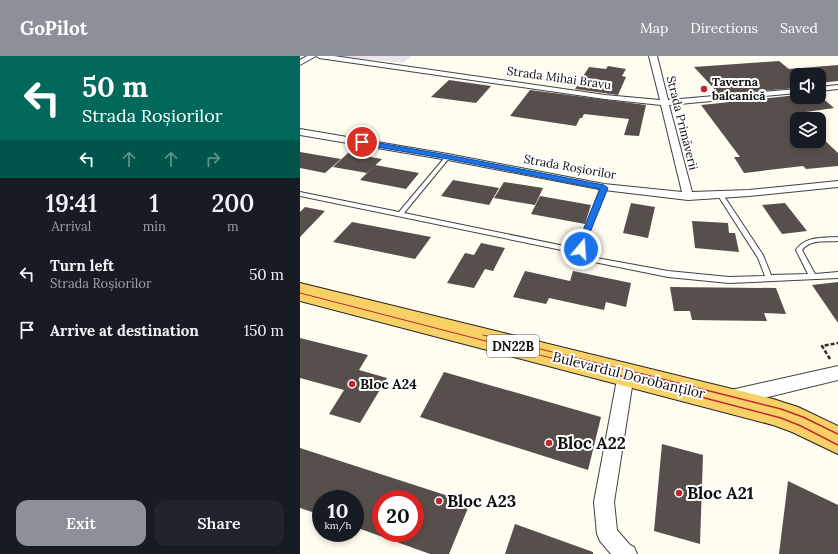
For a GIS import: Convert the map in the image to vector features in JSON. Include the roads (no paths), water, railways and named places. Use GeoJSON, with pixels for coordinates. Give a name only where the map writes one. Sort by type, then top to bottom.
{"type":"FeatureCollection","features":[{"type":"Feature","properties":{"kind":"main road","name":"Bulevardul Dorobanților"},"geometry":{"type":"LineString","coordinates":[[300,292],[726,399],[773,412],[798,421],[838,440]]}},
{"type":"Feature","properties":{"kind":"street"},"geometry":{"type":"LineString","coordinates":[[300,63],[312,56]]}},
{"type":"Feature","properties":{"kind":"street","name":"Strada Mihai Bravu"},"geometry":{"type":"LineString","coordinates":[[319,56],[604,97],[664,103],[790,92]]}},
{"type":"Feature","properties":{"kind":"street","name":"Strada Primăverii"},"geometry":{"type":"LineString","coordinates":[[653,56],[688,196]]}},
{"type":"Feature","properties":{"kind":"street"},"geometry":{"type":"LineString","coordinates":[[826,88],[838,87]]}},
{"type":"Feature","properties":{"kind":"street","name":"Strada Roșiorilor"},"geometry":{"type":"LineString","coordinates":[[301,133],[448,157],[604,188],[688,196],[749,193],[838,184]]}},
{"type":"Feature","properties":{"kind":"street"},"geometry":{"type":"LineString","coordinates":[[726,399],[836,369]]}},
{"type":"Feature","properties":{"kind":"street"},"geometry":{"type":"LineString","coordinates":[[626,374],[604,502],[607,534],[623,552],[627,554]]}},
{"type":"Feature","properties":{"kind":"lane"},"geometry":{"type":"LineString","coordinates":[[400,214],[448,157]]}},
{"type":"Feature","properties":{"kind":"lane"},"geometry":{"type":"LineString","coordinates":[[604,188],[581,245],[583,252],[589,259],[700,278],[729,280],[838,275]]}},
{"type":"Feature","properties":{"kind":"lane"},"geometry":{"type":"LineString","coordinates":[[300,194],[583,252]]}},
{"type":"Feature","properties":{"kind":"lane"},"geometry":{"type":"LineString","coordinates":[[720,194],[762,257],[769,278]]}},
{"type":"Feature","properties":{"kind":"lane"},"geometry":{"type":"LineString","coordinates":[[812,275],[799,250],[806,242],[838,239]]}},
{"type":"Feature","properties":{"kind":"tram line"},"geometry":{"type":"LineString","coordinates":[[300,293],[617,375]]}},
{"type":"Feature","properties":{"kind":"tram line"},"geometry":{"type":"LineString","coordinates":[[483,335],[645,375]]}},
{"type":"Feature","properties":{"kind":"tram line"},"geometry":{"type":"LineString","coordinates":[[613,374],[781,418],[801,426],[838,445]]}},
{"type":"Feature","properties":{"kind":"tram line"},"geometry":{"type":"LineString","coordinates":[[645,375],[781,409],[803,417],[838,434]]}},
{"type":"Feature","properties":{"kind":"place","name":"Taverna balcanică"},"geometry":{"type":"Point","coordinates":[704,89]}},
{"type":"Feature","properties":{"kind":"place","name":"Bloc A24"},"geometry":{"type":"Point","coordinates":[352,384]}},
{"type":"Feature","properties":{"kind":"place","name":"Bloc A22"},"geometry":{"type":"Point","coordinates":[549,443]}},
{"type":"Feature","properties":{"kind":"place","name":"Bloc A21"},"geometry":{"type":"Point","coordinates":[679,493]}},
{"type":"Feature","properties":{"kind":"place","name":"Bloc A23"},"geometry":{"type":"Point","coordinates":[439,501]}}]}
